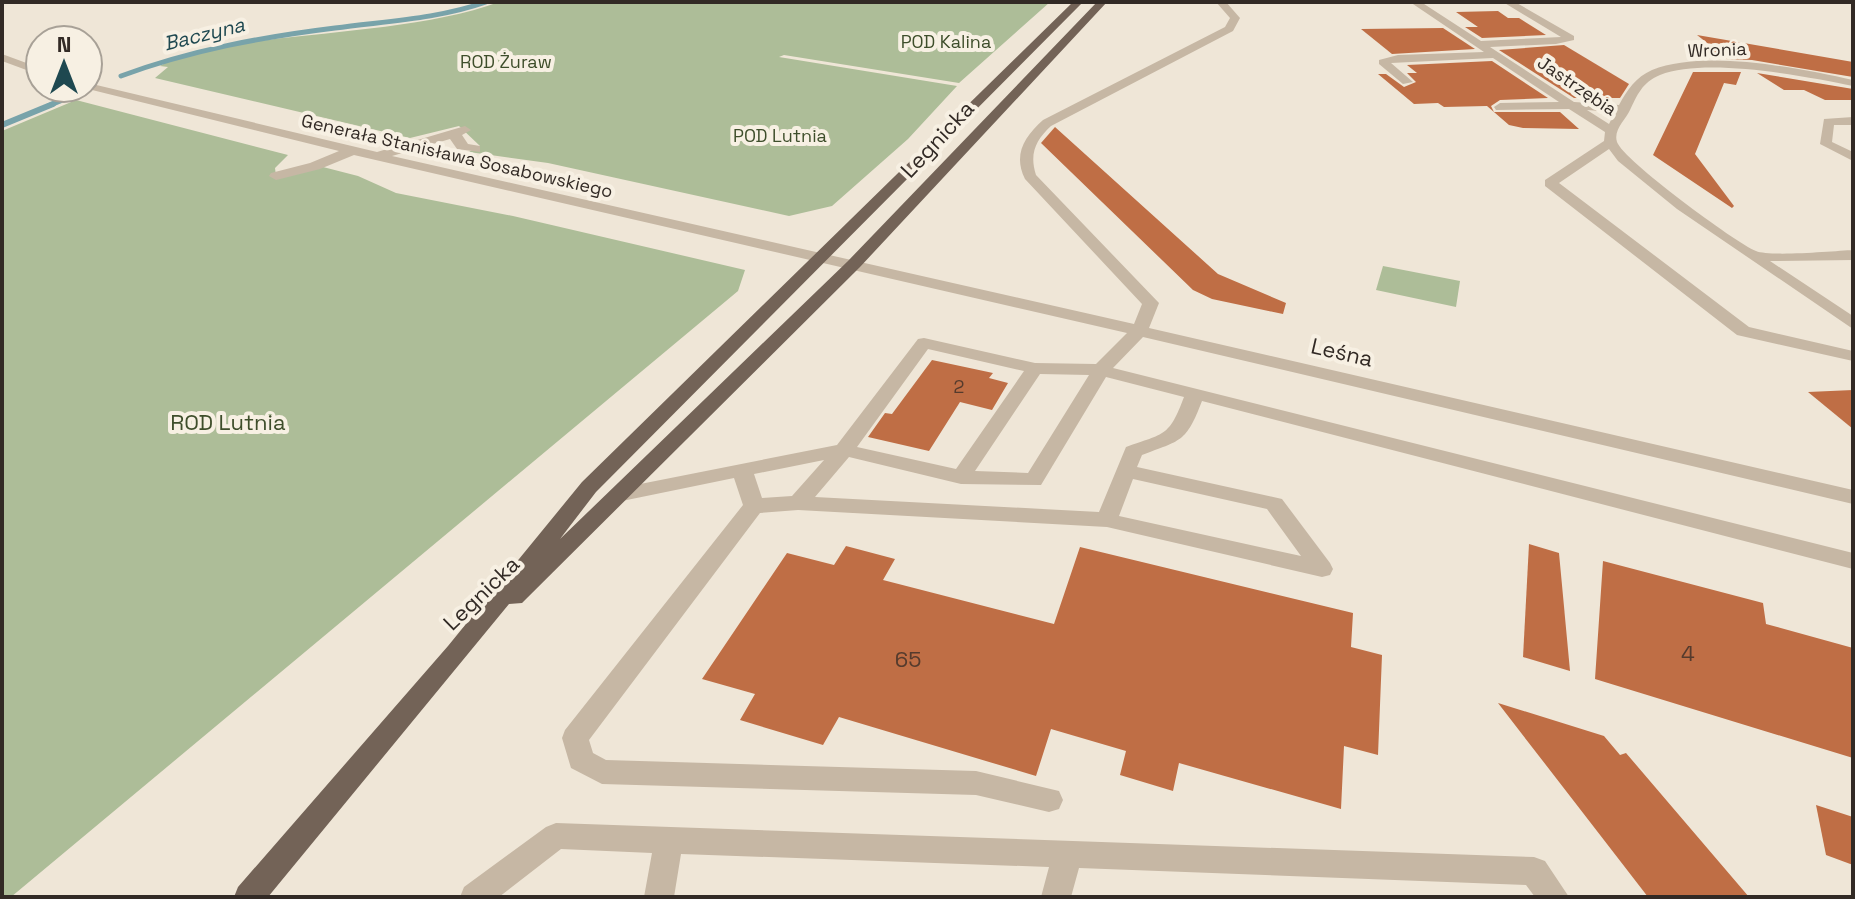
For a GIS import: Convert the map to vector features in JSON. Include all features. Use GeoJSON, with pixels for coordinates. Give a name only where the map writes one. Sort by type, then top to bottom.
{"type":"FeatureCollection","features":[{"type":"Feature","properties":{"kind":"main road","name":"Legnicka"},"geometry":{"type":"LineString","coordinates":[[457,653],[589,487],[1078,2]]}},
{"type":"Feature","properties":{"kind":"main road","name":"Legnicka"},"geometry":{"type":"LineString","coordinates":[[457,653],[854,264],[1102,2]]}},
{"type":"Feature","properties":{"kind":"main road"},"geometry":{"type":"LineString","coordinates":[[249,897],[457,653]]}},
{"type":"Feature","properties":{"kind":"street"},"geometry":{"type":"LineString","coordinates":[[622,494],[844,450],[961,477],[1034,480],[1101,370],[1140,330],[1151,303],[1030,176],[1024,161],[1026,149],[1034,135],[1047,123],[1229,29],[1235,18],[1221,2]]}},
{"type":"Feature","properties":{"kind":"street","name":"Jastrzębia"},"geometry":{"type":"LineString","coordinates":[[1415,2],[1571,105],[1611,137],[1619,156],[1654,186],[1853,324]]}},
{"type":"Feature","properties":{"kind":"street","name":"Jastrzębia"},"geometry":{"type":"LineString","coordinates":[[1476,44],[1570,38],[1508,2]]}},
{"type":"Feature","properties":{"kind":"street"},"geometry":{"type":"LineString","coordinates":[[1407,82],[1383,62],[1398,58],[1494,55]]}},
{"type":"Feature","properties":{"kind":"street"},"geometry":{"type":"LineString","coordinates":[[2,57],[24,66]]}},
{"type":"Feature","properties":{"kind":"street","name":"Wronia"},"geometry":{"type":"LineString","coordinates":[[1611,137],[1644,79],[1691,67],[1759,67],[1853,83]]}},
{"type":"Feature","properties":{"kind":"street","name":"Generała Stanisława Sosabowskiego"},"geometry":{"type":"LineString","coordinates":[[104,90],[375,157],[820,257]]}},
{"type":"Feature","properties":{"kind":"street"},"geometry":{"type":"LineString","coordinates":[[1500,107],[1571,105],[1625,109]]}},
{"type":"Feature","properties":{"kind":"street"},"geometry":{"type":"LineString","coordinates":[[1828,122],[1853,121]]}},
{"type":"Feature","properties":{"kind":"street"},"geometry":{"type":"LineString","coordinates":[[1828,122],[1853,134]]}},
{"type":"Feature","properties":{"kind":"street"},"geometry":{"type":"LineString","coordinates":[[1828,122],[1826,144],[1853,157]]}},
{"type":"Feature","properties":{"kind":"street"},"geometry":{"type":"LineString","coordinates":[[375,157],[458,132],[462,146],[475,149]]}},
{"type":"Feature","properties":{"kind":"street"},"geometry":{"type":"LineString","coordinates":[[1611,137],[1550,183],[1743,331],[1853,356]]}},
{"type":"Feature","properties":{"kind":"street"},"geometry":{"type":"LineString","coordinates":[[277,170],[315,166],[351,151]]}},
{"type":"Feature","properties":{"kind":"street"},"geometry":{"type":"LineString","coordinates":[[1757,257],[1853,255]]}},
{"type":"Feature","properties":{"kind":"street","name":"Leśna"},"geometry":{"type":"LineString","coordinates":[[820,257],[1853,497]]}},
{"type":"Feature","properties":{"kind":"street"},"geometry":{"type":"LineString","coordinates":[[798,503],[844,450],[924,343],[1035,368],[1101,370],[1853,561]]}},
{"type":"Feature","properties":{"kind":"street"},"geometry":{"type":"LineString","coordinates":[[961,477],[1035,368]]}},
{"type":"Feature","properties":{"kind":"street"},"geometry":{"type":"LineString","coordinates":[[1107,520],[1133,451],[1172,437],[1182,428],[1195,394]]}},
{"type":"Feature","properties":{"kind":"street"},"geometry":{"type":"LineString","coordinates":[[742,470],[754,506]]}},
{"type":"Feature","properties":{"kind":"street"},"geometry":{"type":"LineString","coordinates":[[1049,800],[976,783],[602,772],[581,760],[575,738],[754,506],[798,503],[1107,520],[1322,569],[1274,504],[1124,471]]}},
{"type":"Feature","properties":{"kind":"street"},"geometry":{"type":"LineString","coordinates":[[475,897],[556,836],[1534,871],[1554,897]]}},
{"type":"Feature","properties":{"kind":"street"},"geometry":{"type":"LineString","coordinates":[[659,897],[669,840]]}},
{"type":"Feature","properties":{"kind":"street"},"geometry":{"type":"LineString","coordinates":[[1056,897],[1067,855]]}},
{"type":"Feature","properties":{"kind":"green space"},"geometry":{"type":"Polygon","coordinates":[[[499,2],[1050,2],[959,83],[784,55],[779,57],[957,86],[908,139],[832,206],[789,216],[548,163],[469,152],[480,146],[459,126],[410,138],[155,78],[168,67],[160,66],[212,48],[416,22],[499,2]]]}},
{"type":"Feature","properties":{"kind":"green space","name":"ROD Lutnia"},"geometry":{"type":"Polygon","coordinates":[[[66,104],[91,104],[288,155],[275,168],[276,176],[323,167],[358,176],[396,193],[513,216],[745,270],[738,291],[11,897],[2,897],[2,131],[66,104]]]}},
{"type":"Feature","properties":{"kind":"green space"},"geometry":{"type":"Polygon","coordinates":[[[1383,266],[1460,281],[1456,307],[1376,290],[1383,266]]]}},
{"type":"Feature","properties":{"kind":"building"},"geometry":{"type":"Polygon","coordinates":[[[1498,11],[1508,18],[1519,18],[1546,35],[1482,38],[1465,27],[1478,27],[1456,12],[1498,11]]]}},
{"type":"Feature","properties":{"kind":"building"},"geometry":{"type":"Polygon","coordinates":[[[1443,28],[1475,49],[1392,54],[1361,29],[1443,28]]]}},
{"type":"Feature","properties":{"kind":"building"},"geometry":{"type":"Polygon","coordinates":[[[1697,35],[1853,62],[1853,77],[1752,60],[1701,58],[1711,46],[1697,35]]]}},
{"type":"Feature","properties":{"kind":"building"},"geometry":{"type":"Polygon","coordinates":[[[1564,45],[1629,84],[1620,98],[1574,98],[1499,50],[1564,45]]]}},
{"type":"Feature","properties":{"kind":"building"},"geometry":{"type":"Polygon","coordinates":[[[1492,61],[1548,98],[1500,100],[1491,106],[1494,112],[1560,112],[1579,129],[1509,125],[1487,106],[1414,104],[1378,74],[1386,74],[1404,87],[1416,82],[1407,73],[1417,73],[1407,65],[1492,61]]]}},
{"type":"Feature","properties":{"kind":"building"},"geometry":{"type":"Polygon","coordinates":[[[1693,72],[1741,72],[1736,85],[1724,83],[1695,154],[1734,206],[1732,208],[1653,155],[1693,72]]]}},
{"type":"Feature","properties":{"kind":"building"},"geometry":{"type":"Polygon","coordinates":[[[1757,73],[1853,89],[1853,100],[1825,100],[1804,90],[1784,90],[1757,73]]]}},
{"type":"Feature","properties":{"kind":"building"},"geometry":{"type":"Polygon","coordinates":[[[1055,127],[1218,274],[1286,303],[1283,314],[1212,299],[1193,290],[1041,143],[1055,127]]]}},
{"type":"Feature","properties":{"kind":"building"},"geometry":{"type":"Polygon","coordinates":[[[932,360],[993,373],[989,378],[1008,383],[992,410],[960,402],[929,451],[868,437],[885,413],[892,414],[932,360]]]}},
{"type":"Feature","properties":{"kind":"building"},"geometry":{"type":"Polygon","coordinates":[[[1853,390],[1853,429],[1808,392],[1853,390]]]}},
{"type":"Feature","properties":{"kind":"building"},"geometry":{"type":"Polygon","coordinates":[[[1529,544],[1559,553],[1570,671],[1523,657],[1529,544]]]}},
{"type":"Feature","properties":{"kind":"building"},"geometry":{"type":"Polygon","coordinates":[[[846,546],[895,559],[883,580],[1054,624],[1080,547],[1353,613],[1351,647],[1382,655],[1378,755],[1344,746],[1341,809],[1179,763],[1173,791],[1120,775],[1126,751],[1051,729],[1036,776],[839,717],[823,745],[740,720],[755,694],[702,679],[787,553],[834,565],[846,546]]]}},
{"type":"Feature","properties":{"kind":"building"},"geometry":{"type":"Polygon","coordinates":[[[1603,561],[1763,603],[1766,624],[1853,648],[1853,758],[1595,679],[1603,561]]]}},
{"type":"Feature","properties":{"kind":"building"},"geometry":{"type":"Polygon","coordinates":[[[1498,703],[1604,736],[1620,755],[1626,753],[1749,897],[1648,897],[1498,703]]]}},
{"type":"Feature","properties":{"kind":"building"},"geometry":{"type":"Polygon","coordinates":[[[1816,805],[1853,817],[1853,865],[1826,855],[1816,805]]]}},
{"type":"Feature","properties":{"kind":"waterway","name":"Baczyna"},"geometry":{"type":"LineString","coordinates":[[121,76],[174,59],[254,40],[431,16],[486,2]]}},
{"type":"Feature","properties":{"kind":"waterway","name":"Baczyna"},"geometry":{"type":"LineString","coordinates":[[2,125],[53,104]]}},
{"type":"Feature","properties":{"kind":"waterway","name":"Baczyna"},"geometry":{"type":"LineString","coordinates":[[48,106],[53,104]]}},
{"type":"Feature","properties":{"kind":"park label","name":"POD Kalina"},"geometry":{"type":"Point","coordinates":[946,42]}},
{"type":"Feature","properties":{"kind":"park label","name":"ROD Żuraw"},"geometry":{"type":"Point","coordinates":[506,62]}},
{"type":"Feature","properties":{"kind":"park label","name":"POD Lutnia"},"geometry":{"type":"Point","coordinates":[780,136]}}]}
